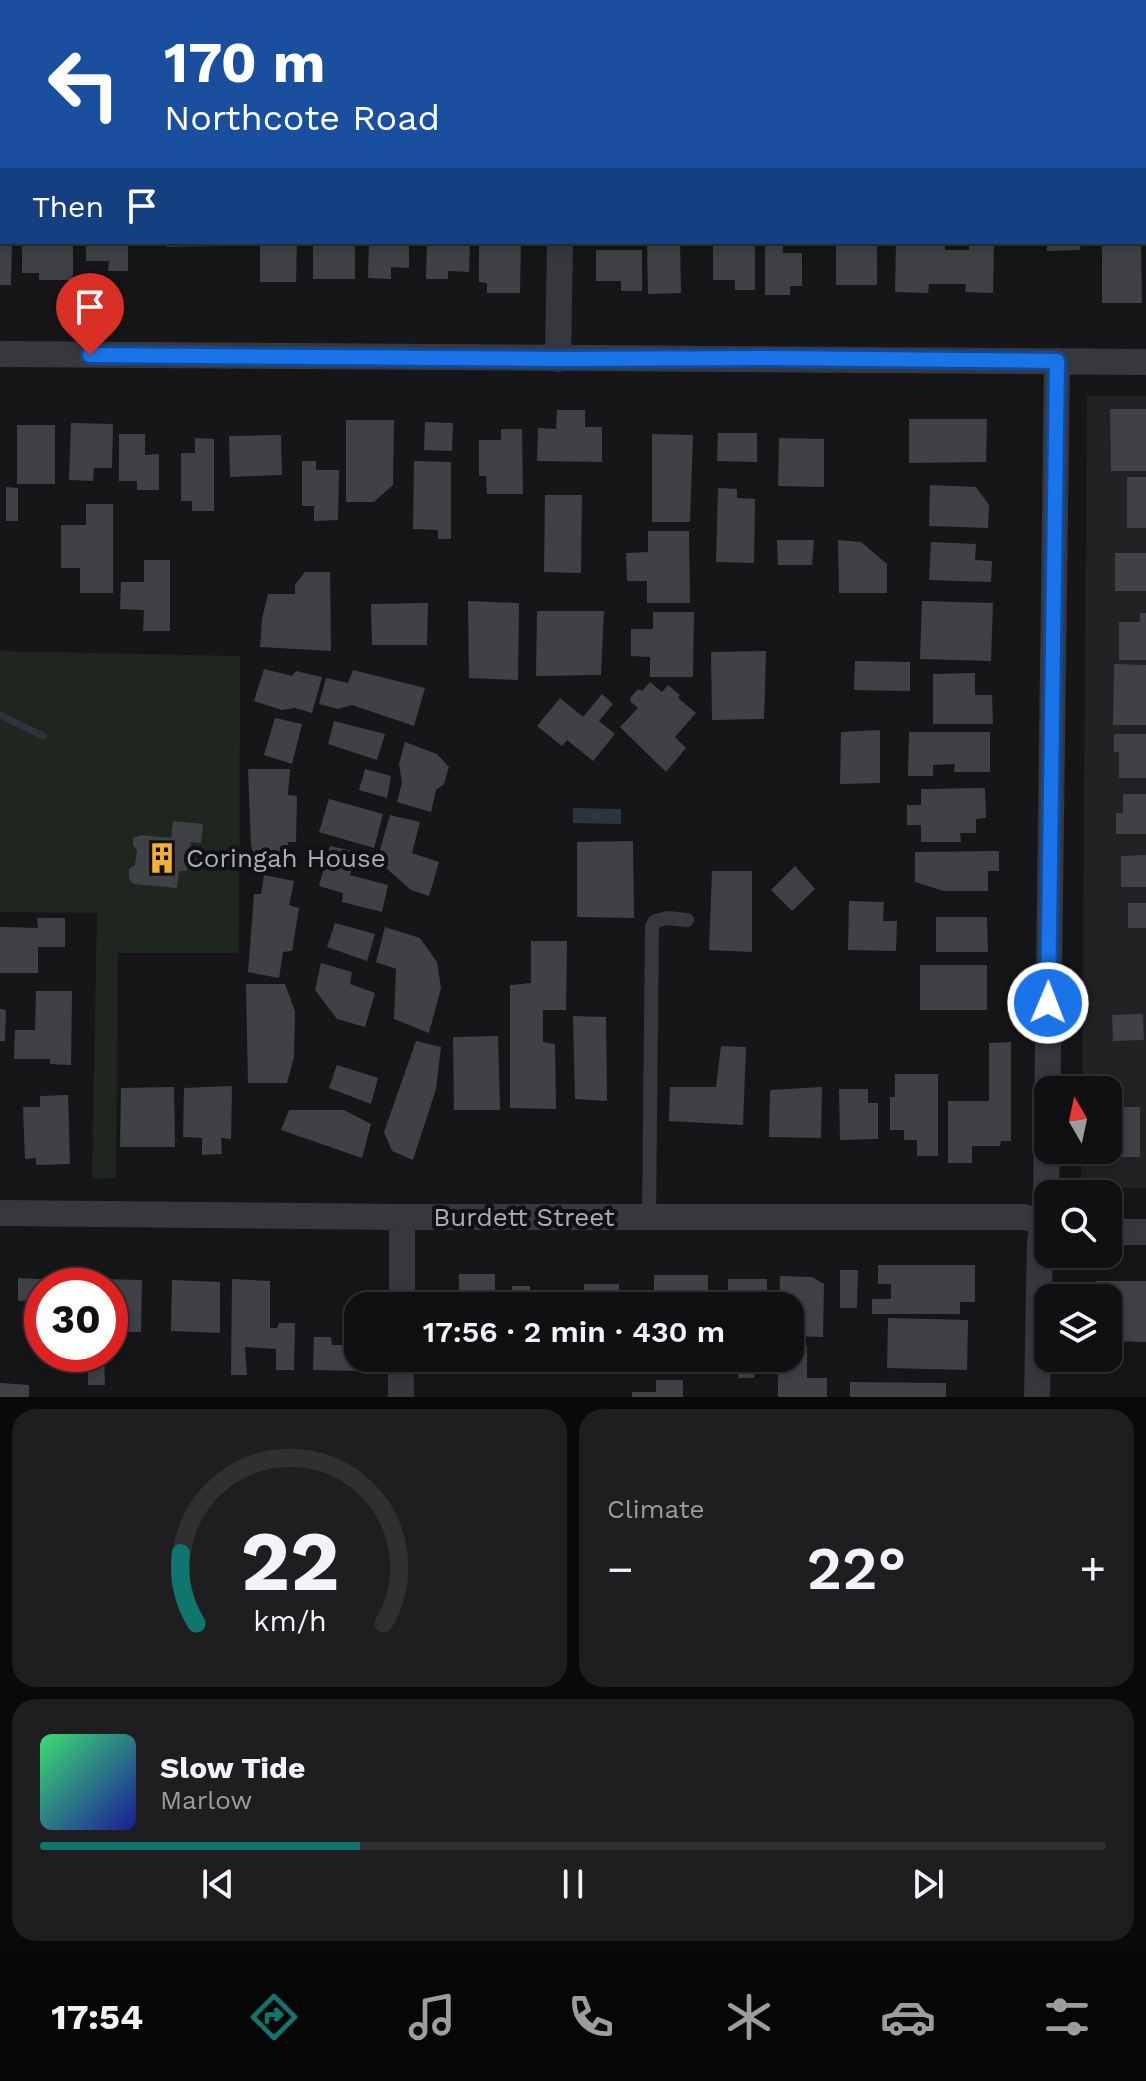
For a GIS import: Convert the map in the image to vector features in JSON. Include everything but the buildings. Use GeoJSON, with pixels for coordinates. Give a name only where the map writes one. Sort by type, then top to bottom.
{"type":"FeatureCollection","features":[{"type":"Feature","properties":{"kind":"street"},"geometry":{"type":"LineString","coordinates":[[558,359],[560,244]]}},
{"type":"Feature","properties":{"kind":"street"},"geometry":{"type":"LineString","coordinates":[[0,354],[1146,362]]}},
{"type":"Feature","properties":{"kind":"street"},"geometry":{"type":"LineString","coordinates":[[1046,1180],[1057,361]]}},
{"type":"Feature","properties":{"kind":"street","name":"Burdett Street"},"geometry":{"type":"LineString","coordinates":[[0,1213],[402,1217],[1024,1217],[1034,1220]]}},
{"type":"Feature","properties":{"kind":"street"},"geometry":{"type":"LineString","coordinates":[[402,1217],[402,1292]]}},
{"type":"Feature","properties":{"kind":"street"},"geometry":{"type":"LineString","coordinates":[[1122,1232],[1146,1232]]}},
{"type":"Feature","properties":{"kind":"street"},"geometry":{"type":"LineString","coordinates":[[1037,1397],[1040,1268]]}},
{"type":"Feature","properties":{"kind":"street"},"geometry":{"type":"LineString","coordinates":[[401,1372],[401,1397]]}},
{"type":"Feature","properties":{"kind":"lane"},"geometry":{"type":"LineString","coordinates":[[649,1217],[652,927],[655,921],[668,918],[687,920]]}},
{"type":"Feature","properties":{"kind":"shaded area"},"geometry":{"type":"Polygon","coordinates":[[[1087,396],[1146,396],[1146,1188],[1122,1188],[1122,1180],[1081,1180],[1082,1164],[1122,1164],[1122,1076],[1082,1076],[1087,396]]]}},
{"type":"Feature","properties":{"kind":"shaded area"},"geometry":{"type":"Polygon","coordinates":[[[0,651],[240,656],[239,953],[118,953],[116,1178],[92,1179],[97,913],[0,912],[0,651]]]}},
{"type":"Feature","properties":{"kind":"shaded area"},"geometry":{"type":"Polygon","coordinates":[[[573,808],[621,809],[621,824],[573,823],[573,808]]]}},
{"type":"Feature","properties":{"kind":"waterway"},"geometry":{"type":"LineString","coordinates":[[0,715],[43,736]]}},
{"type":"Feature","properties":{"kind":"place","name":"Coringah House"},"geometry":{"type":"Point","coordinates":[162,858]}},
{"type":"Feature","properties":{"kind":"route"},"geometry":{"type":"LineString","coordinates":[[90,355],[1057,361],[1048,1003]]}}]}
